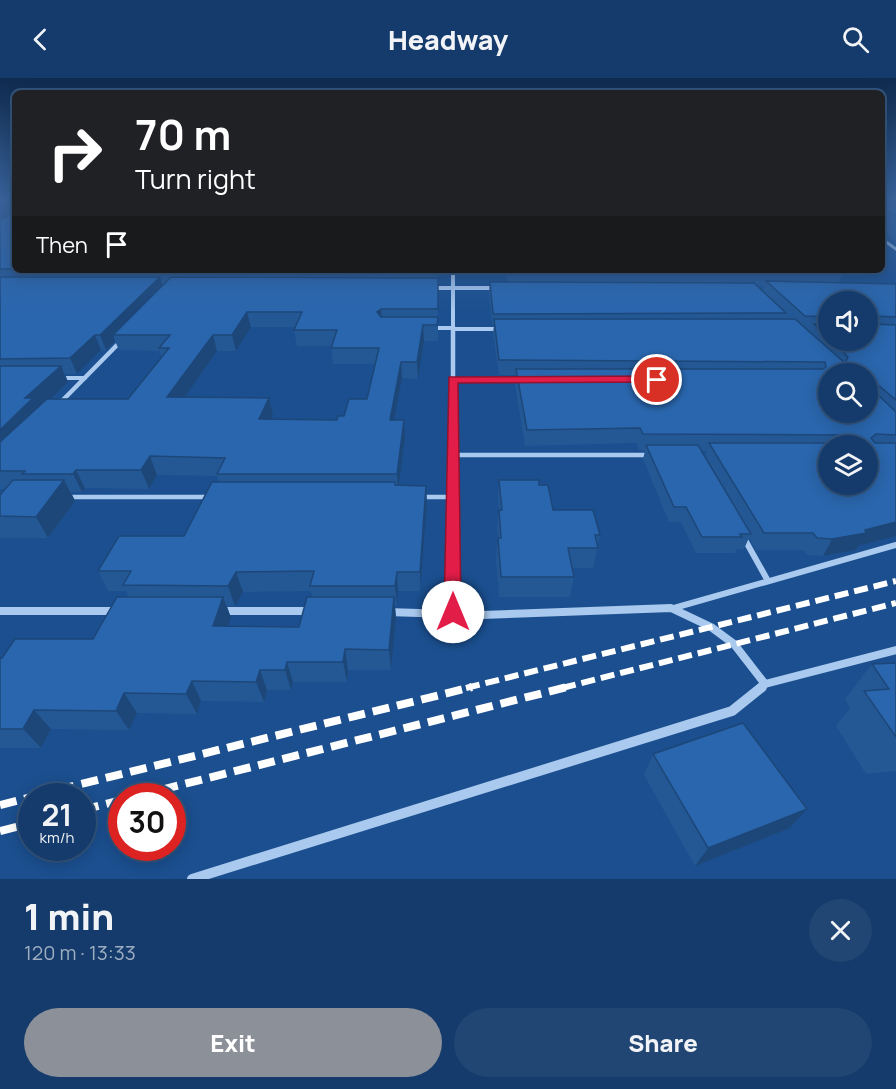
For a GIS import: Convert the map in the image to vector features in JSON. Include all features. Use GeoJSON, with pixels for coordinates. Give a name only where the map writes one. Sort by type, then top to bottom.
{"type":"FeatureCollection","features":[{"type":"Feature","properties":{"kind":"street"},"geometry":{"type":"LineString","coordinates":[[453,273],[453,612]]}},
{"type":"Feature","properties":{"kind":"street"},"geometry":{"type":"LineString","coordinates":[[430,288],[500,288]]}},
{"type":"Feature","properties":{"kind":"street"},"geometry":{"type":"LineString","coordinates":[[54,410],[123,339]]}},
{"type":"Feature","properties":{"kind":"street"},"geometry":{"type":"LineString","coordinates":[[381,612],[453,612],[482,615],[671,608],[711,627],[734,644],[765,684]]}},
{"type":"Feature","properties":{"kind":"street"},"geometry":{"type":"LineString","coordinates":[[0,611],[131,611]]}},
{"type":"Feature","properties":{"kind":"street"},"geometry":{"type":"LineString","coordinates":[[214,611],[322,611]]}},
{"type":"Feature","properties":{"kind":"street"},"geometry":{"type":"LineString","coordinates":[[192,879],[732,711],[765,684],[896,650]]}},
{"type":"Feature","properties":{"kind":"lane"},"geometry":{"type":"LineString","coordinates":[[429,328],[499,329]]}},
{"type":"Feature","properties":{"kind":"lane"},"geometry":{"type":"LineString","coordinates":[[53,378],[85,378]]}},
{"type":"Feature","properties":{"kind":"lane"},"geometry":{"type":"LineString","coordinates":[[452,380],[523,380]]}},
{"type":"Feature","properties":{"kind":"lane"},"geometry":{"type":"LineString","coordinates":[[453,455],[650,455]]}},
{"type":"Feature","properties":{"kind":"lane"},"geometry":{"type":"LineString","coordinates":[[60,497],[214,497]]}},
{"type":"Feature","properties":{"kind":"lane"},"geometry":{"type":"LineString","coordinates":[[417,497],[453,497]]}},
{"type":"Feature","properties":{"kind":"lane"},"geometry":{"type":"LineString","coordinates":[[741,532],[768,581]]}},
{"type":"Feature","properties":{"kind":"lane"},"geometry":{"type":"LineString","coordinates":[[671,608],[896,545]]}},
{"type":"Feature","properties":{"kind":"building"},"geometry":{"type":"Polygon","coordinates":[[[0,237],[12,237],[12,269],[0,269],[0,237]]]}},
{"type":"Feature","properties":{"kind":"building"},"geometry":{"type":"Polygon","coordinates":[[[0,277],[160,277],[100,335],[95,335],[70,358],[0,359],[0,277]]]}},
{"type":"Feature","properties":{"kind":"building"},"geometry":{"type":"Polygon","coordinates":[[[171,277],[438,278],[438,309],[381,309],[377,312],[381,317],[438,317],[437,325],[423,325],[417,362],[401,362],[390,420],[404,420],[397,474],[217,474],[225,458],[150,456],[141,470],[76,470],[73,474],[22,474],[25,471],[0,471],[0,442],[47,399],[128,399],[169,348],[159,348],[170,335],[113,335],[171,277]],[[247,312],[232,335],[213,335],[167,397],[269,398],[259,419],[337,420],[338,416],[344,416],[349,399],[367,399],[379,348],[331,348],[337,330],[294,330],[302,312],[247,312]]]}},
{"type":"Feature","properties":{"kind":"building"},"geometry":{"type":"Polygon","coordinates":[[[766,281],[896,284],[896,317],[878,316],[878,291],[818,291],[818,317],[805,316],[766,281]]]}},
{"type":"Feature","properties":{"kind":"building"},"geometry":{"type":"Polygon","coordinates":[[[490,282],[754,283],[786,313],[493,314],[490,282]]]}},
{"type":"Feature","properties":{"kind":"building"},"geometry":{"type":"Polygon","coordinates":[[[494,319],[795,319],[818,339],[818,351],[831,351],[845,363],[499,360],[494,319]]]}},
{"type":"Feature","properties":{"kind":"building"},"geometry":{"type":"Polygon","coordinates":[[[878,324],[896,325],[896,400],[878,385],[878,363],[845,363],[848,357],[842,351],[878,351],[878,324]]]}},
{"type":"Feature","properties":{"kind":"building"},"geometry":{"type":"Polygon","coordinates":[[[0,366],[61,366],[25,398],[33,398],[0,430],[0,366]]]}},
{"type":"Feature","properties":{"kind":"building"},"geometry":{"type":"Polygon","coordinates":[[[516,369],[818,369],[818,423],[878,423],[878,395],[896,412],[896,435],[643,434],[640,428],[527,430],[516,369]]]}},
{"type":"Feature","properties":{"kind":"building"},"geometry":{"type":"Polygon","coordinates":[[[709,443],[818,443],[818,495],[878,495],[878,443],[896,443],[896,522],[865,530],[866,533],[832,539],[817,538],[813,533],[764,533],[709,443]]]}},
{"type":"Feature","properties":{"kind":"building"},"geometry":{"type":"Polygon","coordinates":[[[646,445],[698,445],[751,534],[740,534],[742,537],[702,537],[686,507],[674,507],[646,445]]]}},
{"type":"Feature","properties":{"kind":"building"},"geometry":{"type":"Polygon","coordinates":[[[13,480],[64,480],[36,517],[0,516],[0,495],[13,480]]]}},
{"type":"Feature","properties":{"kind":"building"},"geometry":{"type":"Polygon","coordinates":[[[499,480],[539,480],[539,485],[548,485],[553,510],[593,510],[600,535],[595,535],[598,548],[568,548],[574,577],[501,577],[498,538],[501,538],[499,510],[502,510],[499,480]]]}},
{"type":"Feature","properties":{"kind":"building"},"geometry":{"type":"Polygon","coordinates":[[[212,482],[395,482],[395,485],[426,486],[420,572],[397,572],[395,586],[310,586],[314,571],[236,572],[228,586],[123,585],[131,571],[98,571],[119,536],[184,536],[212,482]]]}},
{"type":"Feature","properties":{"kind":"building"},"geometry":{"type":"Polygon","coordinates":[[[117,597],[223,597],[213,626],[299,627],[307,597],[394,597],[389,650],[345,649],[343,662],[287,662],[285,670],[260,670],[256,682],[192,681],[186,694],[124,693],[116,711],[34,710],[23,729],[0,729],[0,658],[15,639],[93,639],[117,597]]]}},
{"type":"Feature","properties":{"kind":"building"},"geometry":{"type":"Polygon","coordinates":[[[896,663],[896,737],[864,691],[889,689],[872,664],[896,663]]]}},
{"type":"Feature","properties":{"kind":"building"},"geometry":{"type":"Polygon","coordinates":[[[743,723],[807,809],[708,848],[653,754],[743,723]]]}},
{"type":"Feature","properties":{"kind":"railway"},"geometry":{"type":"LineString","coordinates":[[466,688],[896,581]]}},
{"type":"Feature","properties":{"kind":"railway"},"geometry":{"type":"LineString","coordinates":[[562,688],[896,603]]}},
{"type":"Feature","properties":{"kind":"railway"},"geometry":{"type":"LineString","coordinates":[[85,783],[472,687]]}},
{"type":"Feature","properties":{"kind":"railway"},"geometry":{"type":"LineString","coordinates":[[186,784],[567,687]]}},
{"type":"Feature","properties":{"kind":"railway"},"geometry":{"type":"LineString","coordinates":[[0,805],[18,800]]}},
{"type":"Feature","properties":{"kind":"railway"},"geometry":{"type":"LineString","coordinates":[[96,806],[108,804]]}},
{"type":"Feature","properties":{"kind":"railway"},"geometry":{"type":"LineString","coordinates":[[0,831],[18,826]]}},
{"type":"Feature","properties":{"kind":"route"},"geometry":{"type":"LineString","coordinates":[[453,612],[452,380],[657,380]]}}]}
